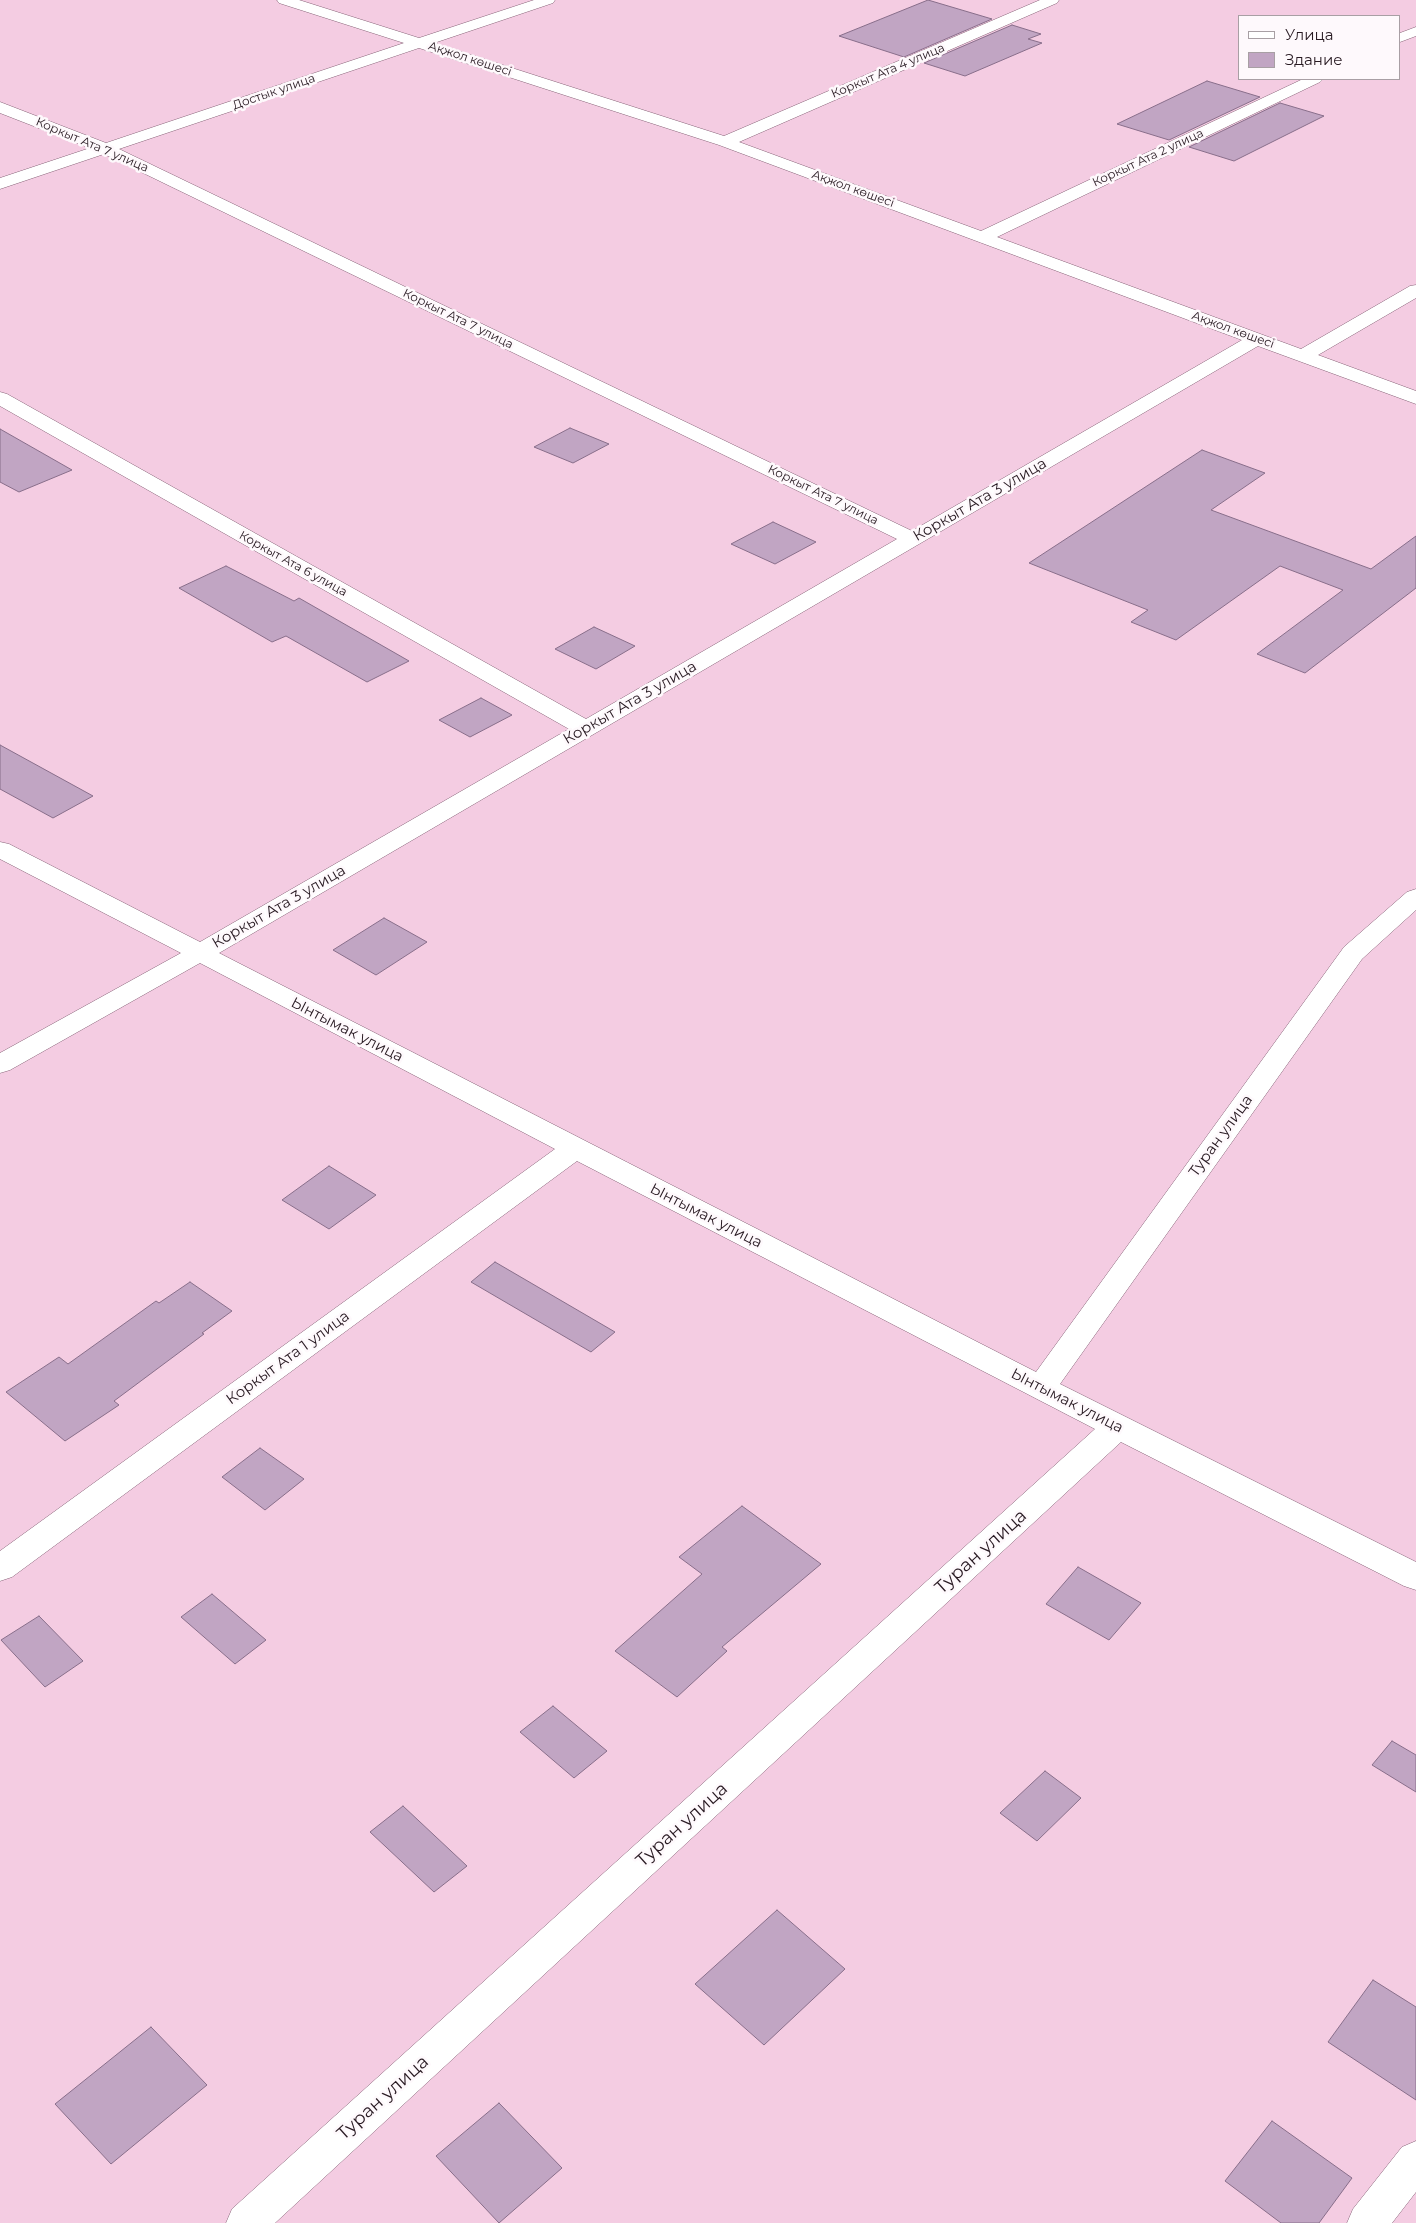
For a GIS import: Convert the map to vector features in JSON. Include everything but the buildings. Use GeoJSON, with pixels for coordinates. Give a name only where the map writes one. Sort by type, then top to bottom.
{"type":"FeatureCollection","features":[{"type":"Feature","properties":{"kind":"street","name":"Ақжол көшесі"},"geometry":{"type":"LineString","coordinates":[[284,0],[725,142],[1416,398]]}},
{"type":"Feature","properties":{"kind":"street","name":"Достык улица"},"geometry":{"type":"LineString","coordinates":[[0,184],[548,0]]}},
{"type":"Feature","properties":{"kind":"street","name":"Коркыт Ата 4 улица"},"geometry":{"type":"LineString","coordinates":[[725,142],[1052,0]]}},
{"type":"Feature","properties":{"kind":"street"},"geometry":{"type":"LineString","coordinates":[[1401,38],[1416,31]]}},
{"type":"Feature","properties":{"kind":"street","name":"Коркыт Ата 2 улица"},"geometry":{"type":"LineString","coordinates":[[982,237],[1313,80]]}},
{"type":"Feature","properties":{"kind":"street","name":"Коркыт Ата 7 улица"},"geometry":{"type":"LineString","coordinates":[[0,107],[106,149],[913,539]]}},
{"type":"Feature","properties":{"kind":"street"},"geometry":{"type":"LineString","coordinates":[[1303,356],[1416,290]]}},
{"type":"Feature","properties":{"kind":"street","name":"Коркыт Ата 3 улица"},"geometry":{"type":"LineString","coordinates":[[0,1064],[200,953],[1257,339]]}},
{"type":"Feature","properties":{"kind":"street","name":"Коркыт Ата 6 улица"},"geometry":{"type":"LineString","coordinates":[[0,398],[586,729]]}},
{"type":"Feature","properties":{"kind":"street","name":"Ынтымак улица"},"geometry":{"type":"LineString","coordinates":[[0,850],[1041,1388],[1416,1576]]}},
{"type":"Feature","properties":{"kind":"street","name":"Туран улица"},"geometry":{"type":"LineString","coordinates":[[1041,1388],[1353,953],[1416,897]]}},
{"type":"Feature","properties":{"kind":"street","name":"Коркыт Ата 1 улица"},"geometry":{"type":"LineString","coordinates":[[0,1568],[576,1148]]}},
{"type":"Feature","properties":{"kind":"street","name":"Туран улица"},"geometry":{"type":"LineString","coordinates":[[246,2223],[1118,1427]]}},
{"type":"Feature","properties":{"kind":"street"},"geometry":{"type":"LineString","coordinates":[[1366,2223],[1416,2160]]}}]}
